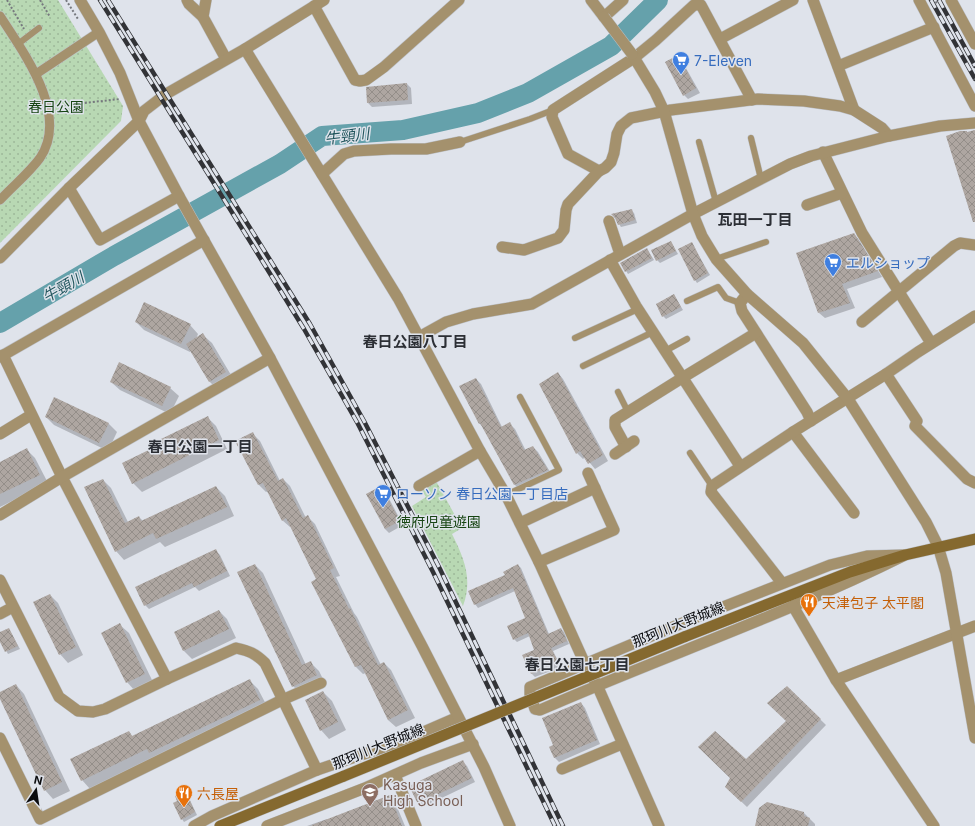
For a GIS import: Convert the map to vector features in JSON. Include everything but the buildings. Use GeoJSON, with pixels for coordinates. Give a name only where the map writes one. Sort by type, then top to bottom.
{"type":"FeatureCollection","features":[{"type":"Feature","properties":{"kind":"main road","name":"那珂川大野城線"},"geometry":{"type":"LineString","coordinates":[[220,826],[684,637],[850,572],[938,546],[975,539]]}},
{"type":"Feature","properties":{"kind":"street"},"geometry":{"type":"LineString","coordinates":[[80,0],[99,32],[120,73],[139,121],[179,196],[270,358],[473,744],[510,826]]}},
{"type":"Feature","properties":{"kind":"street"},"geometry":{"type":"LineString","coordinates":[[187,0],[203,17],[226,59]]}},
{"type":"Feature","properties":{"kind":"street"},"geometry":{"type":"LineString","coordinates":[[203,17],[206,0]]}},
{"type":"Feature","properties":{"kind":"street"},"geometry":{"type":"LineString","coordinates":[[0,258],[69,188],[139,121],[144,111],[166,94],[245,49],[324,0]]}},
{"type":"Feature","properties":{"kind":"street"},"geometry":{"type":"LineString","coordinates":[[314,6],[355,80],[360,81],[366,80],[384,67],[459,0]]}},
{"type":"Feature","properties":{"kind":"street"},"geometry":{"type":"LineString","coordinates":[[591,0],[633,56],[655,92],[664,111],[693,214],[702,236],[716,260],[747,294],[802,343],[848,398],[926,522],[938,546],[946,573],[958,633],[975,738]]}},
{"type":"Feature","properties":{"kind":"street"},"geometry":{"type":"LineString","coordinates":[[604,17],[623,0]]}},
{"type":"Feature","properties":{"kind":"street"},"geometry":{"type":"LineString","coordinates":[[720,39],[793,0]]}},
{"type":"Feature","properties":{"kind":"street"},"geometry":{"type":"LineString","coordinates":[[813,0],[854,110]]}},
{"type":"Feature","properties":{"kind":"street"},"geometry":{"type":"LineString","coordinates":[[919,0],[975,106]]}},
{"type":"Feature","properties":{"kind":"street"},"geometry":{"type":"LineString","coordinates":[[951,0],[975,44]]}},
{"type":"Feature","properties":{"kind":"street"},"geometry":{"type":"LineString","coordinates":[[599,171],[568,154],[552,117],[553,110],[656,40],[694,5],[701,5],[752,100]]}},
{"type":"Feature","properties":{"kind":"street"},"geometry":{"type":"LineString","coordinates":[[0,16],[36,74],[48,107],[50,124],[47,142],[41,157],[0,200]]}},
{"type":"Feature","properties":{"kind":"street"},"geometry":{"type":"LineString","coordinates":[[838,66],[934,27]]}},
{"type":"Feature","properties":{"kind":"street"},"geometry":{"type":"LineString","coordinates":[[36,74],[99,32]]}},
{"type":"Feature","properties":{"kind":"street"},"geometry":{"type":"LineString","coordinates":[[245,49],[398,298],[480,451],[506,495],[539,562],[585,664],[597,685],[659,826]]}},
{"type":"Feature","properties":{"kind":"street"},"geometry":{"type":"LineString","coordinates":[[502,247],[524,250],[558,238],[564,230],[568,204],[599,171],[611,162],[617,134],[621,126],[632,118],[664,111],[752,100],[804,101],[840,106],[854,110],[882,128],[889,136]]}},
{"type":"Feature","properties":{"kind":"street"},"geometry":{"type":"LineString","coordinates":[[419,337],[446,322],[472,314],[532,304],[693,214],[790,164],[823,152],[889,136],[940,126],[975,123]]}},
{"type":"Feature","properties":{"kind":"street"},"geometry":{"type":"LineString","coordinates":[[319,170],[344,154],[354,151],[426,149],[460,142]]}},
{"type":"Feature","properties":{"kind":"street"},"geometry":{"type":"LineString","coordinates":[[823,152],[862,233],[931,344]]}},
{"type":"Feature","properties":{"kind":"street"},"geometry":{"type":"LineString","coordinates":[[69,188],[100,240],[179,196]]}},
{"type":"Feature","properties":{"kind":"street"},"geometry":{"type":"LineString","coordinates":[[807,205],[842,193]]}},
{"type":"Feature","properties":{"kind":"street"},"geometry":{"type":"LineString","coordinates":[[609,221],[620,254]]}},
{"type":"Feature","properties":{"kind":"street"},"geometry":{"type":"LineString","coordinates":[[168,679],[62,477],[1,356],[204,240]]}},
{"type":"Feature","properties":{"kind":"street"},"geometry":{"type":"LineString","coordinates":[[862,322],[954,246],[960,243],[975,245]]}},
{"type":"Feature","properties":{"kind":"street"},"geometry":{"type":"LineString","coordinates":[[610,260],[652,332],[740,466]]}},
{"type":"Feature","properties":{"kind":"street"},"geometry":{"type":"LineString","coordinates":[[747,294],[740,303],[742,311],[811,421]]}},
{"type":"Feature","properties":{"kind":"street"},"geometry":{"type":"LineString","coordinates":[[782,583],[711,492],[712,486],[740,466],[975,316]]}},
{"type":"Feature","properties":{"kind":"street"},"geometry":{"type":"LineString","coordinates":[[615,454],[630,444],[615,427],[615,420],[756,333]]}},
{"type":"Feature","properties":{"kind":"street"},"geometry":{"type":"LineString","coordinates":[[0,514],[270,358]]}},
{"type":"Feature","properties":{"kind":"street"},"geometry":{"type":"LineString","coordinates":[[886,374],[917,421],[915,426],[967,479],[975,483]]}},
{"type":"Feature","properties":{"kind":"street"},"geometry":{"type":"LineString","coordinates":[[0,434],[31,415]]}},
{"type":"Feature","properties":{"kind":"street"},"geometry":{"type":"LineString","coordinates":[[793,432],[854,513]]}},
{"type":"Feature","properties":{"kind":"street"},"geometry":{"type":"LineString","coordinates":[[419,486],[480,451]]}},
{"type":"Feature","properties":{"kind":"street"},"geometry":{"type":"LineString","coordinates":[[539,562],[614,530],[588,473]]}},
{"type":"Feature","properties":{"kind":"street"},"geometry":{"type":"LineString","coordinates":[[520,523],[595,488]]}},
{"type":"Feature","properties":{"kind":"street"},"geometry":{"type":"LineString","coordinates":[[905,555],[863,576],[793,606],[597,685],[540,710],[535,709],[530,694],[530,687],[585,664],[782,583],[830,565],[867,556],[905,555]]}},
{"type":"Feature","properties":{"kind":"street"},"geometry":{"type":"LineString","coordinates":[[0,580],[59,697],[78,711],[93,712],[105,709],[236,648],[246,650],[257,655],[265,663],[317,770]]}},
{"type":"Feature","properties":{"kind":"street"},"geometry":{"type":"LineString","coordinates":[[793,606],[836,680],[934,826]]}},
{"type":"Feature","properties":{"kind":"street"},"geometry":{"type":"LineString","coordinates":[[0,614],[13,608]]}},
{"type":"Feature","properties":{"kind":"street"},"geometry":{"type":"LineString","coordinates":[[836,680],[975,626]]}},
{"type":"Feature","properties":{"kind":"street"},"geometry":{"type":"LineString","coordinates":[[0,738],[40,819],[282,700],[321,683]]}},
{"type":"Feature","properties":{"kind":"street"},"geometry":{"type":"LineString","coordinates":[[194,826],[212,816],[317,770],[404,740],[458,717]]}},
{"type":"Feature","properties":{"kind":"street"},"geometry":{"type":"LineString","coordinates":[[267,826],[365,788],[421,763],[473,744]]}},
{"type":"Feature","properties":{"kind":"street"},"geometry":{"type":"LineString","coordinates":[[562,769],[622,744]]}},
{"type":"Feature","properties":{"kind":"street"},"geometry":{"type":"LineString","coordinates":[[395,775],[416,826]]}},
{"type":"Feature","properties":{"kind":"lane"},"geometry":{"type":"LineString","coordinates":[[18,44],[39,28]]}},
{"type":"Feature","properties":{"kind":"lane"},"geometry":{"type":"LineString","coordinates":[[460,142],[553,110]]}},
{"type":"Feature","properties":{"kind":"lane"},"geometry":{"type":"LineString","coordinates":[[751,138],[761,179]]}},
{"type":"Feature","properties":{"kind":"lane"},"geometry":{"type":"LineString","coordinates":[[699,142],[716,202]]}},
{"type":"Feature","properties":{"kind":"lane"},"geometry":{"type":"LineString","coordinates":[[716,260],[766,242]]}},
{"type":"Feature","properties":{"kind":"lane"},"geometry":{"type":"LineString","coordinates":[[688,301],[718,287],[726,298],[740,303]]}},
{"type":"Feature","properties":{"kind":"lane"},"geometry":{"type":"LineString","coordinates":[[575,338],[638,309]]}},
{"type":"Feature","properties":{"kind":"lane"},"geometry":{"type":"LineString","coordinates":[[583,366],[652,332]]}},
{"type":"Feature","properties":{"kind":"lane"},"geometry":{"type":"LineString","coordinates":[[665,351],[687,339]]}},
{"type":"Feature","properties":{"kind":"lane"},"geometry":{"type":"LineString","coordinates":[[618,392],[628,412]]}},
{"type":"Feature","properties":{"kind":"lane"},"geometry":{"type":"LineString","coordinates":[[506,495],[559,470],[520,397]]}},
{"type":"Feature","properties":{"kind":"lane"},"geometry":{"type":"LineString","coordinates":[[690,453],[712,486]]}},
{"type":"Feature","properties":{"kind":"path"},"geometry":{"type":"LineString","coordinates":[[7,0],[26,31]]}},
{"type":"Feature","properties":{"kind":"path"},"geometry":{"type":"LineString","coordinates":[[40,0],[50,17]]}},
{"type":"Feature","properties":{"kind":"path"},"geometry":{"type":"LineString","coordinates":[[66,0],[78,20]]}},
{"type":"Feature","properties":{"kind":"path"},"geometry":{"type":"LineString","coordinates":[[48,107],[122,99],[118,92]]}},
{"type":"Feature","properties":{"kind":"green space","name":"春日公園"},"geometry":{"type":"Polygon","coordinates":[[[0,0],[58,0],[123,106],[121,121],[0,243],[0,0]]]}},
{"type":"Feature","properties":{"kind":"green space","name":"徳府児童遊園"},"geometry":{"type":"Polygon","coordinates":[[[436,481],[462,528],[452,534],[466,569],[467,587],[463,606],[412,506],[426,497],[421,489],[436,481]]]}},
{"type":"Feature","properties":{"kind":"waterway","name":"牛頸川"},"geometry":{"type":"LineString","coordinates":[[0,323],[114,256],[280,164],[322,136],[403,130],[478,113],[528,93],[611,46],[658,0]]}},
{"type":"Feature","properties":{"kind":"railway"},"geometry":{"type":"LineString","coordinates":[[100,0],[304,329],[358,424],[433,572],[555,826]]}},
{"type":"Feature","properties":{"kind":"railway"},"geometry":{"type":"LineString","coordinates":[[108,0],[310,324],[364,421],[440,569],[563,826]]}},
{"type":"Feature","properties":{"kind":"railway"},"geometry":{"type":"LineString","coordinates":[[931,0],[975,79]]}},
{"type":"Feature","properties":{"kind":"railway"},"geometry":{"type":"LineString","coordinates":[[939,0],[975,66]]}},
{"type":"Feature","properties":{"kind":"place","name":"7-Eleven"},"geometry":{"type":"Point","coordinates":[681,75]}},
{"type":"Feature","properties":{"kind":"place","name":"エルショップ"},"geometry":{"type":"Point","coordinates":[833,277]}},
{"type":"Feature","properties":{"kind":"place","name":"ローソン 春日公園一丁目店"},"geometry":{"type":"Point","coordinates":[383,508]}},
{"type":"Feature","properties":{"kind":"place","name":"天津包子 太平閣"},"geometry":{"type":"Point","coordinates":[809,617]}},
{"type":"Feature","properties":{"kind":"place","name":"Kasuga High School"},"geometry":{"type":"Point","coordinates":[370,807]}},
{"type":"Feature","properties":{"kind":"place","name":"六長屋"},"geometry":{"type":"Point","coordinates":[184,808]}},
{"type":"Feature","properties":{"kind":"district","name":"瓦田一丁目"},"geometry":{"type":"Point","coordinates":[755,219]}},
{"type":"Feature","properties":{"kind":"district","name":"春日公園八丁目"},"geometry":{"type":"Point","coordinates":[415,341]}},
{"type":"Feature","properties":{"kind":"district","name":"春日公園一丁目"},"geometry":{"type":"Point","coordinates":[200,446]}},
{"type":"Feature","properties":{"kind":"district","name":"春日公園七丁目"},"geometry":{"type":"Point","coordinates":[577,664]}}]}
